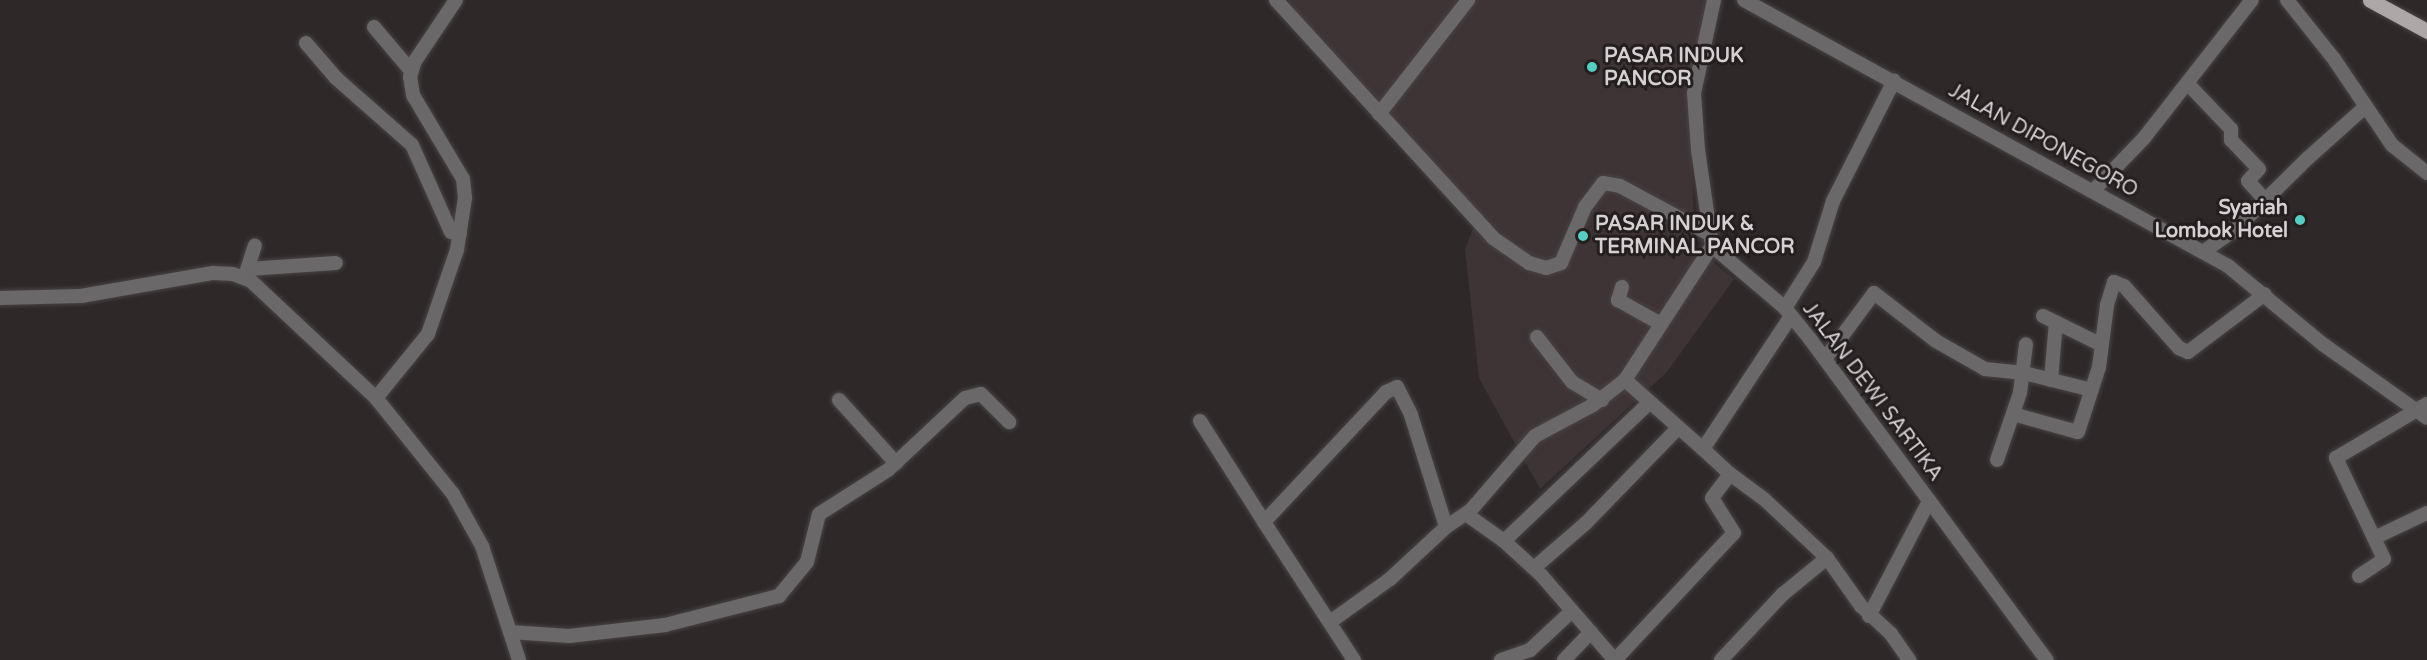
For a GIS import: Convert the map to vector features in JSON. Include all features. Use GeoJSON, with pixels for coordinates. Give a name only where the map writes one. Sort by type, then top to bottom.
{"type":"FeatureCollection","features":[{"type":"Feature","properties":{"kind":"main road"},"geometry":{"type":"LineString","coordinates":[[2370,0],[2427,31]]}},
{"type":"Feature","properties":{"kind":"street"},"geometry":{"type":"LineString","coordinates":[[411,71],[456,0]]}},
{"type":"Feature","properties":{"kind":"street"},"geometry":{"type":"LineString","coordinates":[[1276,0],[1379,114],[1468,0]]}},
{"type":"Feature","properties":{"kind":"street"},"geometry":{"type":"LineString","coordinates":[[1330,622],[1390,579],[1446,527],[1466,514],[1535,436],[1602,400],[1625,380],[1661,324],[1711,240],[1694,93],[1714,0]]}},
{"type":"Feature","properties":{"kind":"street","name":"JALAN DIPONEGORO"},"geometry":{"type":"LineString","coordinates":[[1744,0],[2094,190],[2203,252],[2265,294],[2324,345],[2427,418]]}},
{"type":"Feature","properties":{"kind":"street"},"geometry":{"type":"LineString","coordinates":[[2094,190],[2144,138],[2252,0]]}},
{"type":"Feature","properties":{"kind":"street"},"geometry":{"type":"LineString","coordinates":[[2287,0],[2334,59],[2392,145],[2427,173]]}},
{"type":"Feature","properties":{"kind":"street"},"geometry":{"type":"LineString","coordinates":[[374,27],[411,71],[413,95],[464,179],[460,234],[451,272],[428,334],[376,399]]}},
{"type":"Feature","properties":{"kind":"street"},"geometry":{"type":"LineString","coordinates":[[306,43],[336,78],[412,145],[451,232],[460,234]]}},
{"type":"Feature","properties":{"kind":"street"},"geometry":{"type":"LineString","coordinates":[[1703,449],[1788,312],[1814,262],[1833,201],[1894,81]]}},
{"type":"Feature","properties":{"kind":"street"},"geometry":{"type":"LineString","coordinates":[[2187,83],[2231,129],[2231,140],[2259,169],[2248,181],[2265,200]]}},
{"type":"Feature","properties":{"kind":"street"},"geometry":{"type":"LineString","coordinates":[[2203,252],[2236,229],[2366,107]]}},
{"type":"Feature","properties":{"kind":"street","name":"JALAN DEWI SARTIKA"},"geometry":{"type":"LineString","coordinates":[[1379,114],[1493,238],[1538,267],[1561,263],[1585,207],[1603,183],[1620,186],[1711,240],[1788,312],[2048,660]]}},
{"type":"Feature","properties":{"kind":"street"},"geometry":{"type":"LineString","coordinates":[[246,273],[255,246]]}},
{"type":"Feature","properties":{"kind":"street"},"geometry":{"type":"LineString","coordinates":[[0,298],[81,296],[213,273],[246,273],[336,262]]}},
{"type":"Feature","properties":{"kind":"street"},"geometry":{"type":"LineString","coordinates":[[246,273],[376,399],[416,444],[463,508],[482,546],[519,660]]}},
{"type":"Feature","properties":{"kind":"street"},"geometry":{"type":"LineString","coordinates":[[2013,414],[2076,432],[2092,390],[2109,294],[2116,281],[2179,348],[2188,351],[2265,294]]}},
{"type":"Feature","properties":{"kind":"street"},"geometry":{"type":"LineString","coordinates":[[1622,287],[1618,300],[1661,324]]}},
{"type":"Feature","properties":{"kind":"street"},"geometry":{"type":"LineString","coordinates":[[1825,359],[1874,292],[1965,359],[1995,372],[2024,373],[2092,390]]}},
{"type":"Feature","properties":{"kind":"street"},"geometry":{"type":"LineString","coordinates":[[2043,316],[2100,344]]}},
{"type":"Feature","properties":{"kind":"street"},"geometry":{"type":"LineString","coordinates":[[2051,380],[2056,322]]}},
{"type":"Feature","properties":{"kind":"street"},"geometry":{"type":"LineString","coordinates":[[1537,338],[1572,382],[1602,400]]}},
{"type":"Feature","properties":{"kind":"street"},"geometry":{"type":"LineString","coordinates":[[1997,459],[2024,373],[2026,344]]}},
{"type":"Feature","properties":{"kind":"street"},"geometry":{"type":"LineString","coordinates":[[1625,380],[1730,474],[1764,498],[1827,558],[1869,616],[1891,634],[1909,660]]}},
{"type":"Feature","properties":{"kind":"street"},"geometry":{"type":"LineString","coordinates":[[1264,522],[1395,386],[1411,415],[1446,527]]}},
{"type":"Feature","properties":{"kind":"street"},"geometry":{"type":"LineString","coordinates":[[510,632],[569,636],[666,625],[779,596],[807,562],[819,514],[871,483],[972,394],[985,396],[1009,422]]}},
{"type":"Feature","properties":{"kind":"street"},"geometry":{"type":"LineString","coordinates":[[839,400],[896,463]]}},
{"type":"Feature","properties":{"kind":"street"},"geometry":{"type":"LineString","coordinates":[[1504,541],[1649,403]]}},
{"type":"Feature","properties":{"kind":"street"},"geometry":{"type":"LineString","coordinates":[[2359,576],[2384,562],[2336,458],[2413,410],[2427,404]]}},
{"type":"Feature","properties":{"kind":"street"},"geometry":{"type":"LineString","coordinates":[[1200,422],[1354,660]]}},
{"type":"Feature","properties":{"kind":"street"},"geometry":{"type":"LineString","coordinates":[[1534,568],[1586,523],[1678,428]]}},
{"type":"Feature","properties":{"kind":"street"},"geometry":{"type":"LineString","coordinates":[[1466,514],[1504,541],[1534,568],[1614,659],[1734,533],[1712,498],[1730,474]]}},
{"type":"Feature","properties":{"kind":"street"},"geometry":{"type":"LineString","coordinates":[[1869,616],[1929,501]]}},
{"type":"Feature","properties":{"kind":"street"},"geometry":{"type":"LineString","coordinates":[[2374,538],[2427,513]]}},
{"type":"Feature","properties":{"kind":"street"},"geometry":{"type":"LineString","coordinates":[[1721,660],[1783,594],[1827,558]]}},
{"type":"Feature","properties":{"kind":"street"},"geometry":{"type":"LineString","coordinates":[[1501,660],[1530,650],[1572,610]]}},
{"type":"Feature","properties":{"kind":"street"},"geometry":{"type":"LineString","coordinates":[[1564,660],[1591,632]]}},
{"type":"Feature","properties":{"kind":"shaded area","name":"PASAR INDUK & TERMINAL PANCOR"},"geometry":{"type":"Polygon","coordinates":[[[1287,0],[1711,0],[1689,89],[1695,247],[1734,279],[1667,372],[1540,489],[1479,378],[1465,249],[1475,224],[1287,0]]]}},
{"type":"Feature","properties":{"kind":"place","name":"PASAR INDUK PANCOR"},"geometry":{"type":"Point","coordinates":[1592,67]}},
{"type":"Feature","properties":{"kind":"place","name":"Syariah Lombok Hotel"},"geometry":{"type":"Point","coordinates":[2300,220]}},
{"type":"Feature","properties":{"kind":"place","name":"PASAR INDUK & TERMINAL PANCOR"},"geometry":{"type":"Point","coordinates":[1583,236]}}]}
